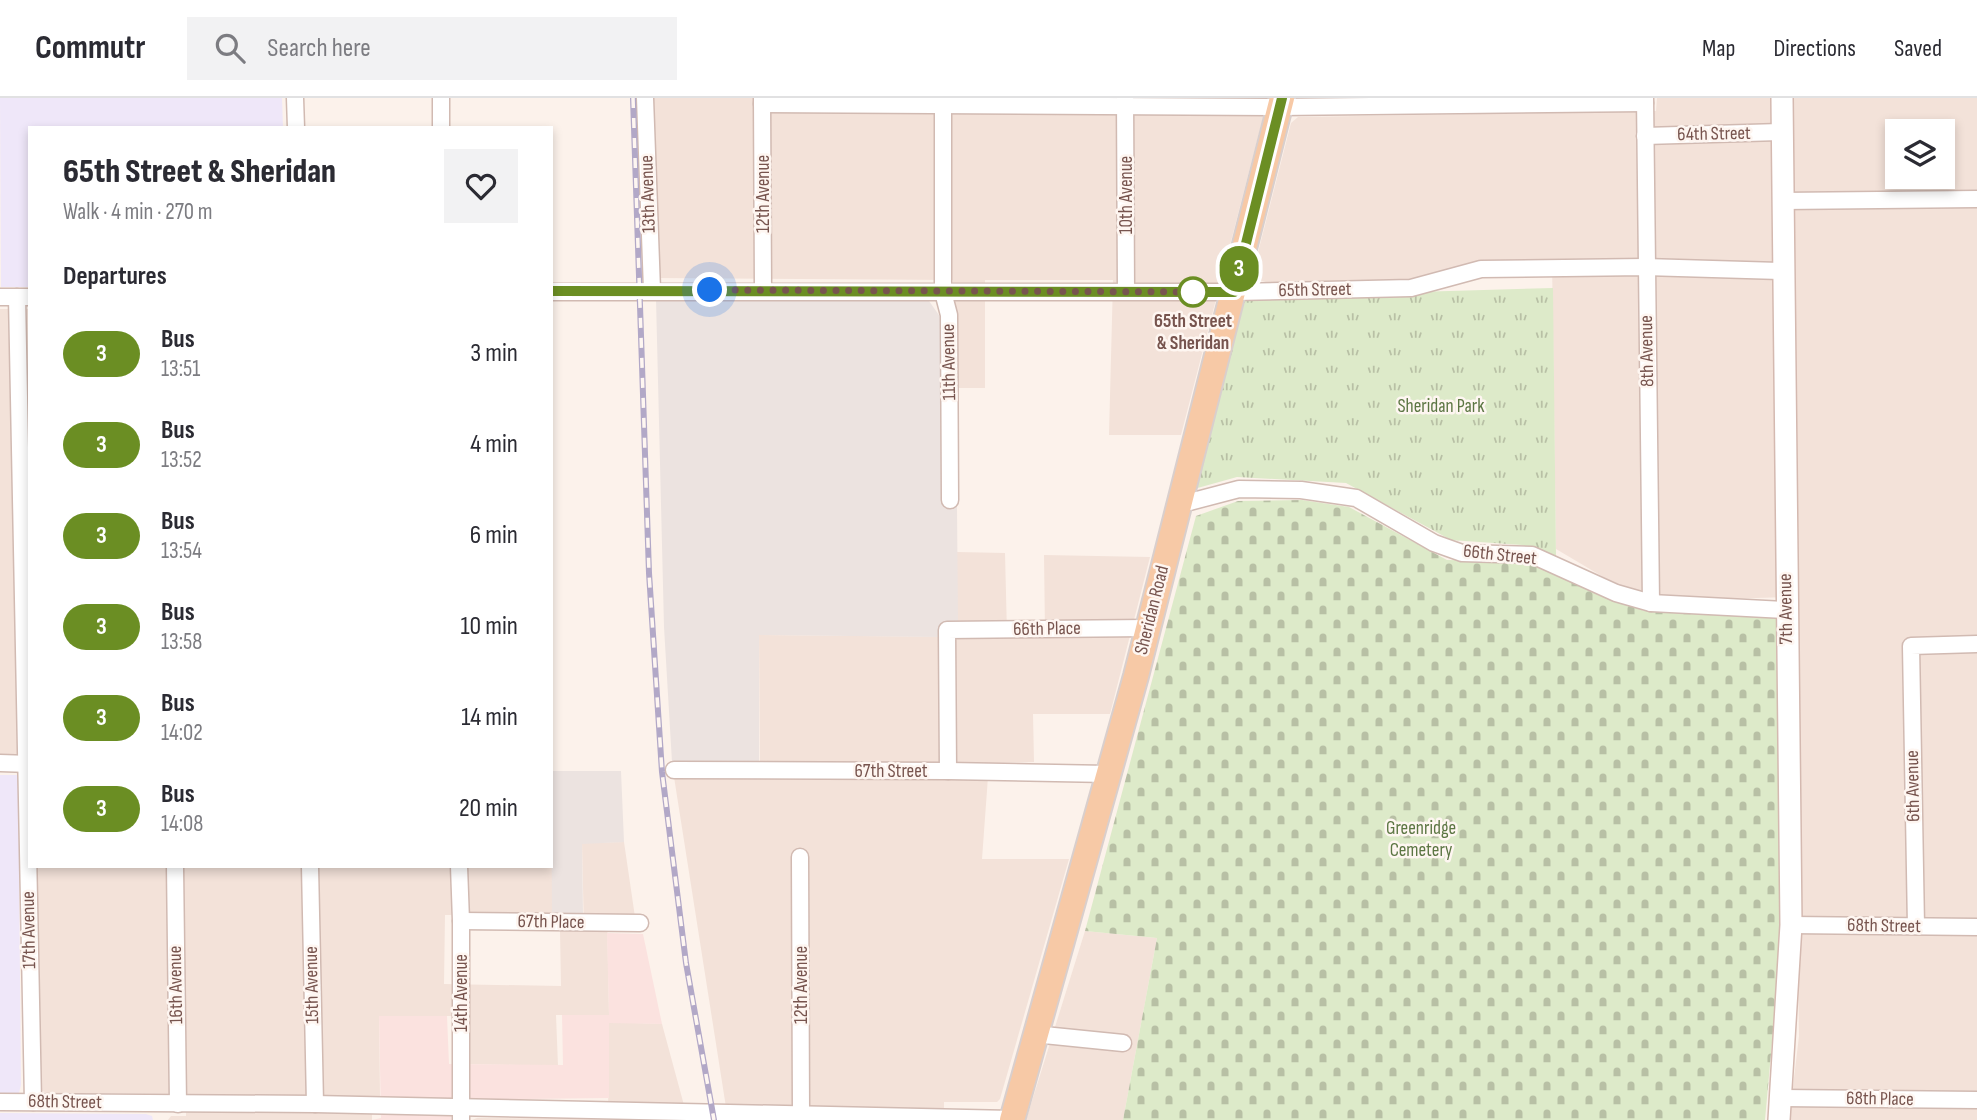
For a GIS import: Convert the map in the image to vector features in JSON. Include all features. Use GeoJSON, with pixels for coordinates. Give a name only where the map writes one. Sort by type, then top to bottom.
{"type":"FeatureCollection","features":[{"type":"Feature","properties":{"kind":"main road","name":"Sheridan Road"},"geometry":{"type":"LineString","coordinates":[[1012,1119],[1148,628],[1281,102]]}},
{"type":"Feature","properties":{"kind":"street"},"geometry":{"type":"LineString","coordinates":[[295,98],[296,126]]}},
{"type":"Feature","properties":{"kind":"street"},"geometry":{"type":"LineString","coordinates":[[441,98],[441,126]]}},
{"type":"Feature","properties":{"kind":"street","name":"13th Avenue"},"geometry":{"type":"LineString","coordinates":[[645,98],[652,290]]}},
{"type":"Feature","properties":{"kind":"street","name":"7th Avenue"},"geometry":{"type":"LineString","coordinates":[[1779,1120],[1791,925],[1782,98]]}},
{"type":"Feature","properties":{"kind":"street"},"geometry":{"type":"LineString","coordinates":[[762,101],[1644,101]]}},
{"type":"Feature","properties":{"kind":"street","name":"12th Avenue"},"geometry":{"type":"LineString","coordinates":[[762,101],[763,291]]}},
{"type":"Feature","properties":{"kind":"street","name":"10th Avenue"},"geometry":{"type":"LineString","coordinates":[[1125,101],[1126,291]]}},
{"type":"Feature","properties":{"kind":"street","name":"8th Avenue"},"geometry":{"type":"LineString","coordinates":[[1644,101],[1651,603]]}},
{"type":"Feature","properties":{"kind":"street","name":"11th Avenue"},"geometry":{"type":"LineString","coordinates":[[943,102],[943,292],[949,315],[950,500]]}},
{"type":"Feature","properties":{"kind":"street","name":"64th Street"},"geometry":{"type":"LineString","coordinates":[[1645,136],[1783,132]]}},
{"type":"Feature","properties":{"kind":"street"},"geometry":{"type":"LineString","coordinates":[[1783,201],[1977,199]]}},
{"type":"Feature","properties":{"kind":"street","name":"65th Street"},"geometry":{"type":"LineString","coordinates":[[553,292],[1234,292],[1410,288],[1481,269],[1645,267],[1783,271]]}},
{"type":"Feature","properties":{"kind":"street","name":"17th Avenue"},"geometry":{"type":"LineString","coordinates":[[16,297],[28,764]]}},
{"type":"Feature","properties":{"kind":"street","name":"66th Street"},"geometry":{"type":"LineString","coordinates":[[1178,505],[1239,489],[1301,490],[1356,498],[1434,543],[1462,553],[1532,555],[1616,593],[1651,603],[1786,610]]}},
{"type":"Feature","properties":{"kind":"street","name":"66th Place"},"geometry":{"type":"LineString","coordinates":[[947,771],[947,630],[1148,628]]}},
{"type":"Feature","properties":{"kind":"street","name":"6th Avenue"},"geometry":{"type":"LineString","coordinates":[[1916,926],[1911,646],[1977,644]]}},
{"type":"Feature","properties":{"kind":"street"},"geometry":{"type":"LineString","coordinates":[[0,763],[28,764]]}},
{"type":"Feature","properties":{"kind":"street","name":"67th Street"},"geometry":{"type":"LineString","coordinates":[[674,770],[1108,774]]}},
{"type":"Feature","properties":{"kind":"street","name":"12th Avenue"},"geometry":{"type":"LineString","coordinates":[[800,857],[801,1113]]}},
{"type":"Feature","properties":{"kind":"street","name":"17th Avenue"},"geometry":{"type":"LineString","coordinates":[[30,868],[33,1102]]}},
{"type":"Feature","properties":{"kind":"street","name":"16th Avenue"},"geometry":{"type":"LineString","coordinates":[[169,1109],[175,868]]}},
{"type":"Feature","properties":{"kind":"street","name":"15th Avenue"},"geometry":{"type":"LineString","coordinates":[[310,868],[315,1104]]}},
{"type":"Feature","properties":{"kind":"street","name":"14th Avenue"},"geometry":{"type":"LineString","coordinates":[[459,868],[461,1114]]}},
{"type":"Feature","properties":{"kind":"street","name":"67th Place"},"geometry":{"type":"LineString","coordinates":[[461,921],[640,923]]}},
{"type":"Feature","properties":{"kind":"street","name":"68th Street"},"geometry":{"type":"LineString","coordinates":[[1791,925],[1977,927]]}},
{"type":"Feature","properties":{"kind":"street"},"geometry":{"type":"LineString","coordinates":[[1034,1034],[1123,1043]]}},
{"type":"Feature","properties":{"kind":"street","name":"68th Place"},"geometry":{"type":"LineString","coordinates":[[1782,1098],[1977,1100]]}},
{"type":"Feature","properties":{"kind":"street","name":"68th Street"},"geometry":{"type":"LineString","coordinates":[[0,1102],[169,1109],[315,1104],[461,1114],[801,1113],[1012,1119]]}},
{"type":"Feature","properties":{"kind":"shaded area"},"geometry":{"type":"Polygon","coordinates":[[[0,98],[282,98],[283,126],[28,126],[28,287],[1,287],[0,98]]]}},
{"type":"Feature","properties":{"kind":"shaded area"},"geometry":{"type":"Polygon","coordinates":[[[650,98],[1268,98],[1181,435],[1109,435],[1113,280],[985,280],[985,388],[953,388],[953,280],[655,278],[650,98]]]}},
{"type":"Feature","properties":{"kind":"shaded area"},"geometry":{"type":"Polygon","coordinates":[[[1657,98],[1977,98],[1977,1120],[1789,1120],[1799,1036],[1792,597],[1692,600],[1668,598],[1623,586],[1556,549],[1552,260],[1466,266],[1396,282],[1266,282],[1254,276],[1291,123],[1298,117],[1656,111],[1657,98]]]}},
{"type":"Feature","properties":{"kind":"shaded area"},"geometry":{"type":"Polygon","coordinates":[[[656,299],[929,301],[941,318],[944,331],[946,506],[957,507],[958,623],[940,624],[939,637],[759,635],[759,761],[672,762],[664,627],[656,299]]]}},
{"type":"Feature","properties":{"kind":"shaded area"},"geometry":{"type":"Polygon","coordinates":[[[0,309],[28,309],[28,755],[0,755],[0,309]]]}},
{"type":"Feature","properties":{"kind":"shaded area"},"geometry":{"type":"Polygon","coordinates":[[[957,552],[1005,553],[1007,634],[1045,633],[1044,555],[1150,557],[1110,714],[1033,714],[1034,762],[989,763],[982,859],[1069,859],[1000,1099],[997,1102],[944,1102],[944,1120],[728,1120],[674,777],[760,777],[759,635],[957,637],[957,552]]]}},
{"type":"Feature","properties":{"kind":"shaded area"},"geometry":{"type":"Polygon","coordinates":[[[553,771],[621,771],[624,842],[582,844],[583,915],[552,914],[553,771]]]}},
{"type":"Feature","properties":{"kind":"shaded area"},"geometry":{"type":"Polygon","coordinates":[[[0,775],[28,775],[28,867],[19,867],[21,1085],[19,1093],[0,1095],[0,775]]]}},
{"type":"Feature","properties":{"kind":"shaded area"},"geometry":{"type":"Polygon","coordinates":[[[624,842],[635,917],[607,916],[609,1015],[556,1015],[558,1066],[470,1064],[468,1016],[379,1016],[380,1097],[372,1097],[372,1120],[168,1120],[171,1116],[186,1116],[186,1094],[47,1093],[40,1090],[34,868],[552,868],[552,914],[445,915],[444,984],[561,986],[560,931],[584,931],[582,843],[624,842]]]}},
{"type":"Feature","properties":{"kind":"shaded area"},"geometry":{"type":"Polygon","coordinates":[[[1085,931],[1157,938],[1123,1120],[1026,1120],[1085,931]]]}},
{"type":"Feature","properties":{"kind":"shaded area"},"geometry":{"type":"Polygon","coordinates":[[[607,933],[643,934],[662,1024],[609,1023],[609,1098],[451,1100],[451,1120],[372,1120],[381,1118],[379,1016],[447,1016],[449,1064],[563,1065],[562,1015],[609,1015],[607,933]]]}},
{"type":"Feature","properties":{"kind":"shaded area"},"geometry":{"type":"Polygon","coordinates":[[[609,1022],[662,1024],[688,1120],[472,1120],[608,1119],[609,1022]]]}},
{"type":"Feature","properties":{"kind":"shaded area"},"geometry":{"type":"Polygon","coordinates":[[[0,1113],[146,1114],[152,1116],[153,1120],[0,1120],[0,1113]]]}},
{"type":"Feature","properties":{"kind":"green space","name":"Sheridan Park"},"geometry":{"type":"Polygon","coordinates":[[[1553,288],[1556,557],[1522,545],[1451,540],[1346,483],[1237,477],[1194,489],[1241,297],[1553,288]]]}},
{"type":"Feature","properties":{"kind":"green space","name":"Greenridge Cemetery"},"geometry":{"type":"Polygon","coordinates":[[[1302,500],[1349,507],[1447,560],[1506,561],[1549,568],[1644,611],[1776,618],[1782,932],[1765,1120],[1123,1120],[1157,938],[1085,931],[1196,516],[1238,501],[1302,500]]]}},
{"type":"Feature","properties":{"kind":"railway"},"geometry":{"type":"LineString","coordinates":[[633,98],[649,573],[662,772],[686,963],[714,1120]]}},
{"type":"Feature","properties":{"kind":"bus line","name":"3"},"geometry":{"type":"LineString","coordinates":[[553,291],[1234,292],[1282,98]]}},
{"type":"Feature","properties":{"kind":"place","name":"65th Street & Sheridan"},"geometry":{"type":"Point","coordinates":[1193,292]}},
{"type":"Feature","properties":{"kind":"route"},"geometry":{"type":"LineString","coordinates":[[710,290],[1203,292],[1193,292]]}}]}
